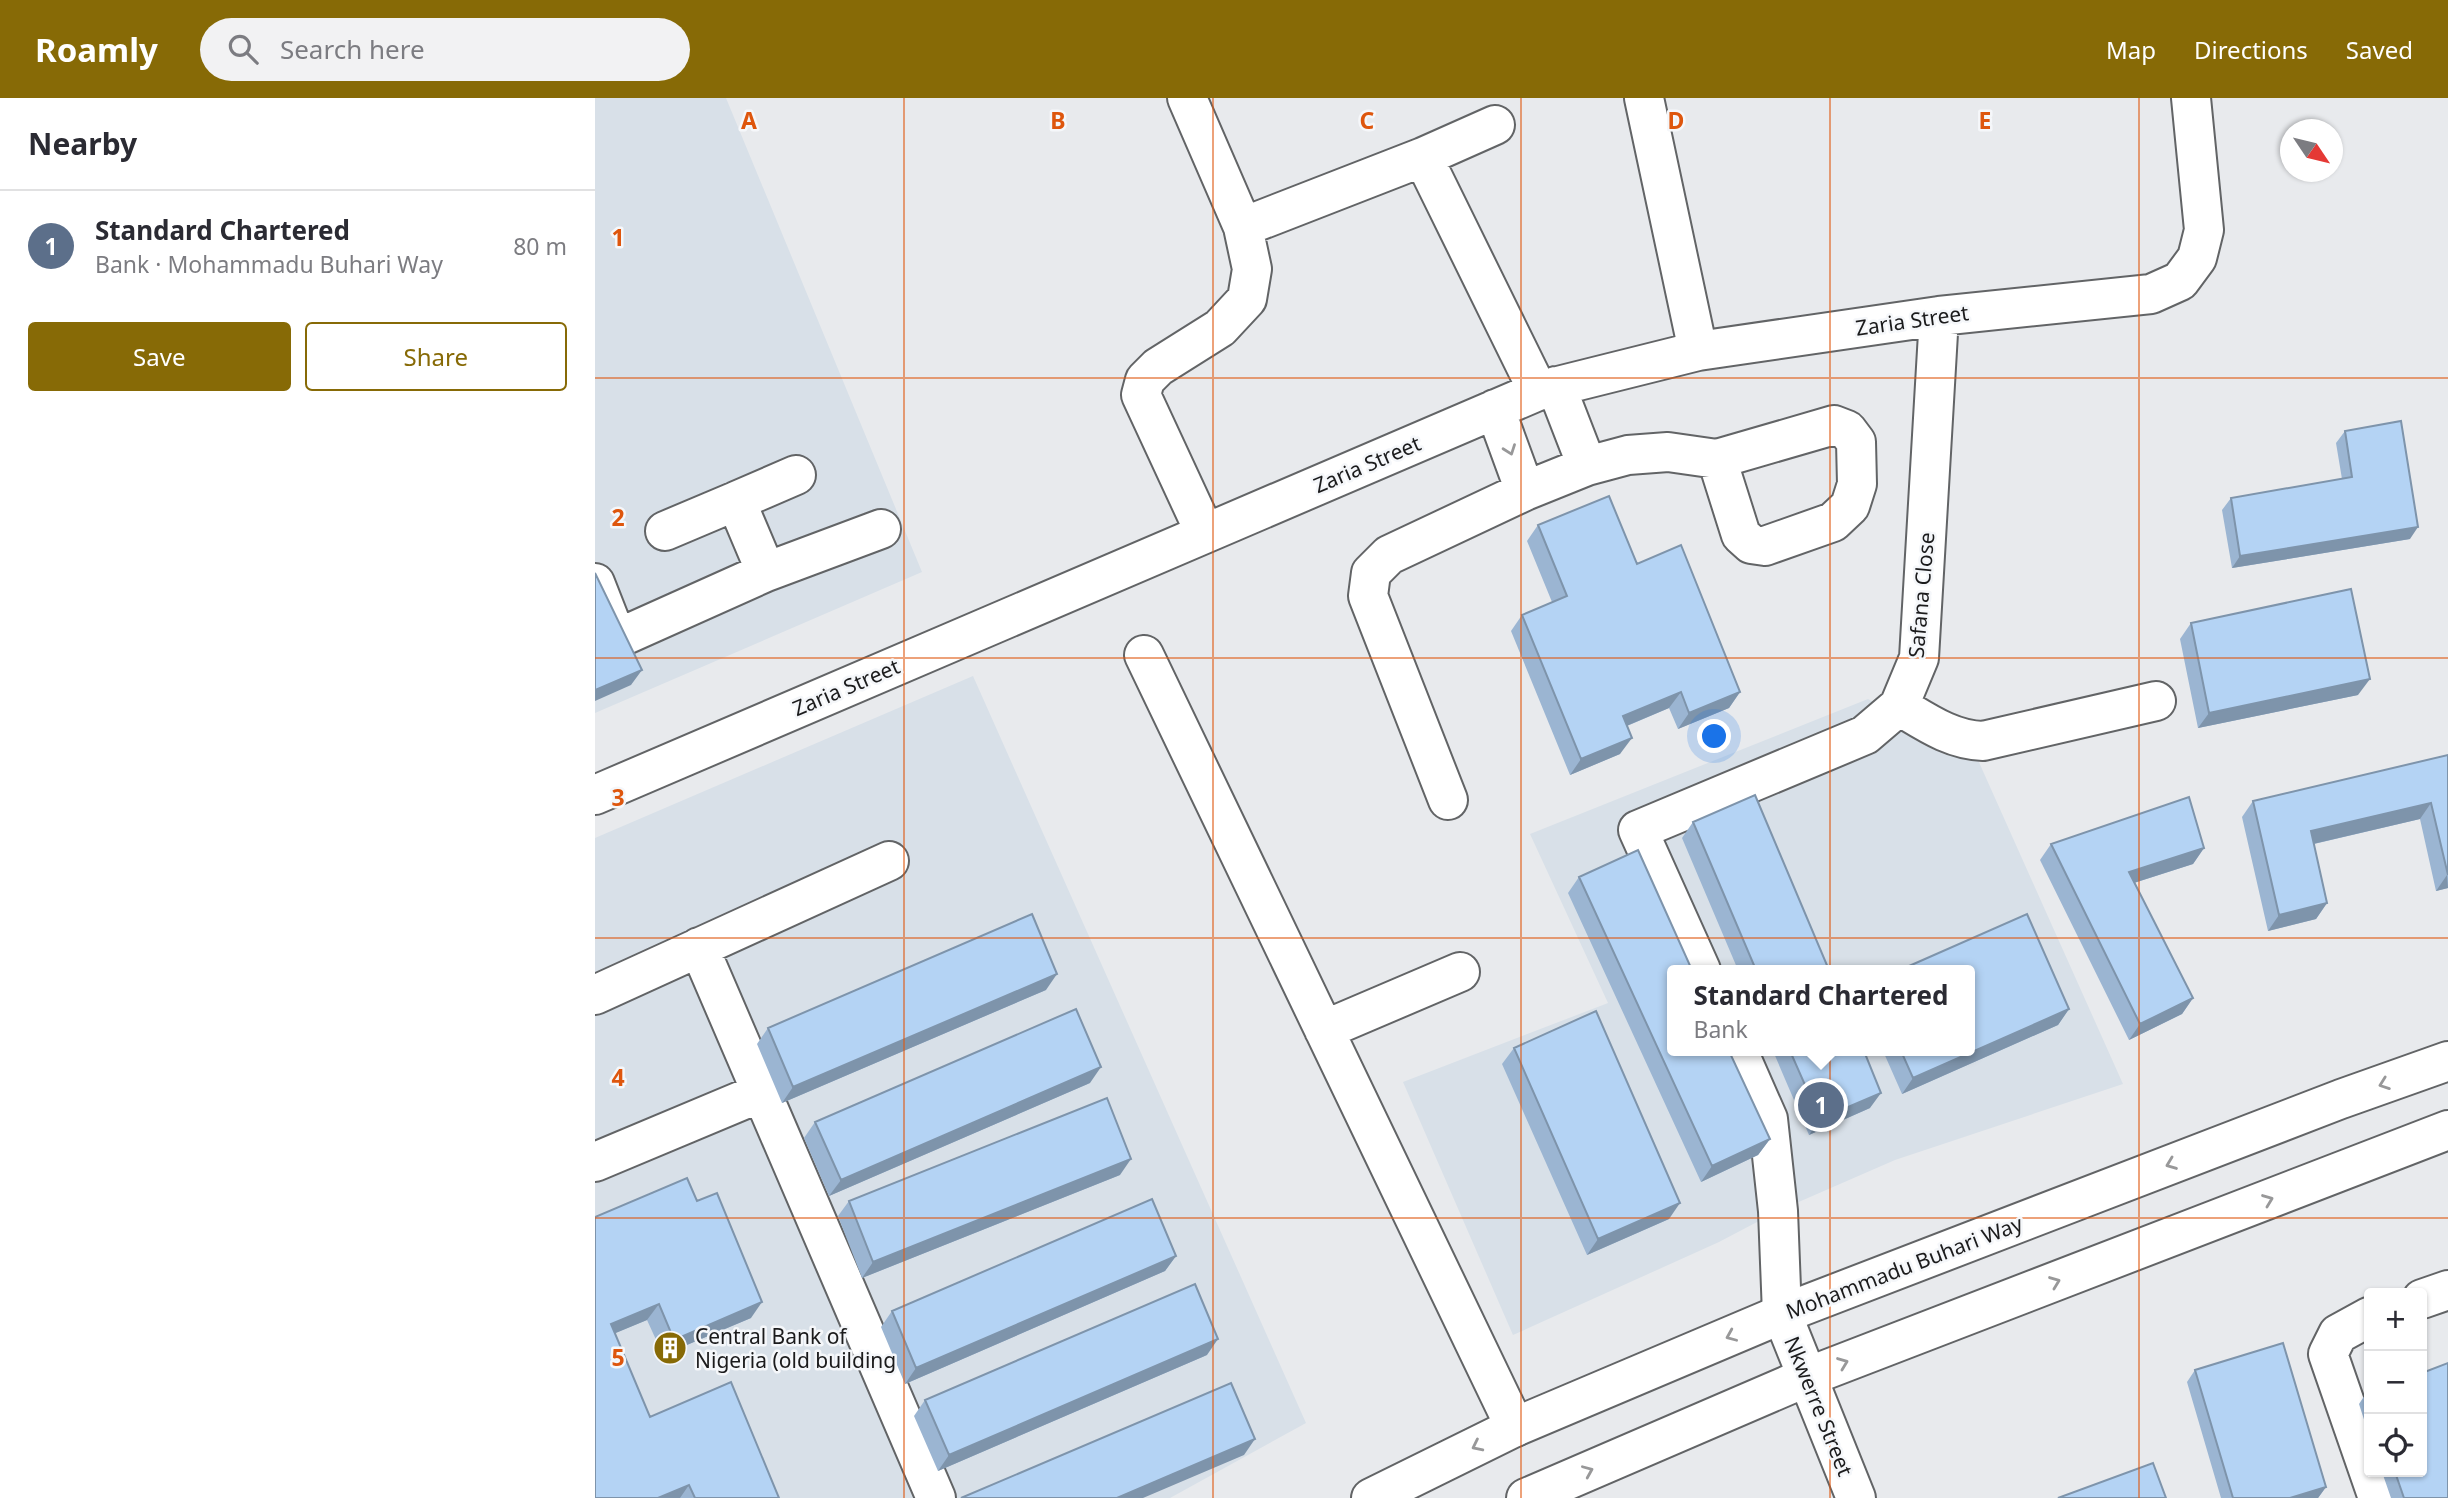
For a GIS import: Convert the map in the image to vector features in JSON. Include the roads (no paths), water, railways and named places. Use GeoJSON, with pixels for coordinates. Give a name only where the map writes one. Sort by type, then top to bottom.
{"type":"FeatureCollection","features":[{"type":"Feature","properties":{"kind":"street"},"geometry":{"type":"LineString","coordinates":[[1187,98],[1243,227],[1251,269],[1247,299],[1220,328],[1158,367],[1145,380],[1141,396],[1205,533]]}},
{"type":"Feature","properties":{"kind":"street"},"geometry":{"type":"LineString","coordinates":[[1644,98],[1698,351]]}},
{"type":"Feature","properties":{"kind":"street","name":"Zaria Street"},"geometry":{"type":"LineString","coordinates":[[595,795],[1547,388],[1698,351],[1939,316],[2151,294],[2180,281],[2197,258],[2204,230],[2191,98]]}},
{"type":"Feature","properties":{"kind":"street"},"geometry":{"type":"LineString","coordinates":[[1243,227],[1423,157],[1495,125]]}},
{"type":"Feature","properties":{"kind":"street"},"geometry":{"type":"LineString","coordinates":[[1423,157],[1587,466]]}},
{"type":"Feature","properties":{"kind":"street","name":"Safana Close"},"geometry":{"type":"LineString","coordinates":[[1699,965],[1638,831],[1865,735],[1899,706],[1919,658],[1939,316]]}},
{"type":"Feature","properties":{"kind":"street"},"geometry":{"type":"LineString","coordinates":[[1495,409],[1524,491]]}},
{"type":"Feature","properties":{"kind":"street"},"geometry":{"type":"LineString","coordinates":[[1448,800],[1368,596],[1371,573],[1389,555],[1524,491],[1587,466],[1628,456],[1668,452],[1717,459]]}},
{"type":"Feature","properties":{"kind":"street"},"geometry":{"type":"LineString","coordinates":[[665,531],[796,475]]}},
{"type":"Feature","properties":{"kind":"street"},"geometry":{"type":"LineString","coordinates":[[736,501],[765,572]]}},
{"type":"Feature","properties":{"kind":"street"},"geometry":{"type":"LineString","coordinates":[[595,583],[615,634],[621,637],[765,572],[881,529]]}},
{"type":"Feature","properties":{"kind":"street"},"geometry":{"type":"LineString","coordinates":[[1144,655],[1515,1427]]}},
{"type":"Feature","properties":{"kind":"street"},"geometry":{"type":"LineString","coordinates":[[1899,706],[1951,735],[1969,741],[1983,741],[2156,701]]}},
{"type":"Feature","properties":{"kind":"street"},"geometry":{"type":"LineString","coordinates":[[595,995],[889,861]]}},
{"type":"Feature","properties":{"kind":"street"},"geometry":{"type":"LineString","coordinates":[[699,947],[936,1498]]}},
{"type":"Feature","properties":{"kind":"street"},"geometry":{"type":"LineString","coordinates":[[1324,1030],[1460,972]]}},
{"type":"Feature","properties":{"kind":"street","name":"Nkwerre Street"},"geometry":{"type":"LineString","coordinates":[[1740,1056],[1768,1119],[1778,1211],[1782,1314],[1856,1498]]}},
{"type":"Feature","properties":{"kind":"street","name":"Mohammadu Buhari Way"},"geometry":{"type":"LineString","coordinates":[[1371,1498],[1515,1427],[1782,1314],[2448,1060]]}},
{"type":"Feature","properties":{"kind":"street"},"geometry":{"type":"LineString","coordinates":[[595,1162],[762,1092]]}},
{"type":"Feature","properties":{"kind":"street"},"geometry":{"type":"LineString","coordinates":[[1526,1498],[1807,1377],[2448,1130]]}},
{"type":"Feature","properties":{"kind":"street"},"geometry":{"type":"LineString","coordinates":[[2427,1297],[2448,1290]]}},
{"type":"Feature","properties":{"kind":"street"},"geometry":{"type":"LineString","coordinates":[[2364,1320],[2339,1334],[2328,1354],[2378,1498]]}},
{"type":"Feature","properties":{"kind":"place","name":"Standard Chartered"},"geometry":{"type":"Point","coordinates":[1821,1105]}},
{"type":"Feature","properties":{"kind":"place","name":"Central Bank of Nigeria (old building"},"geometry":{"type":"Point","coordinates":[670,1348]}}]}
